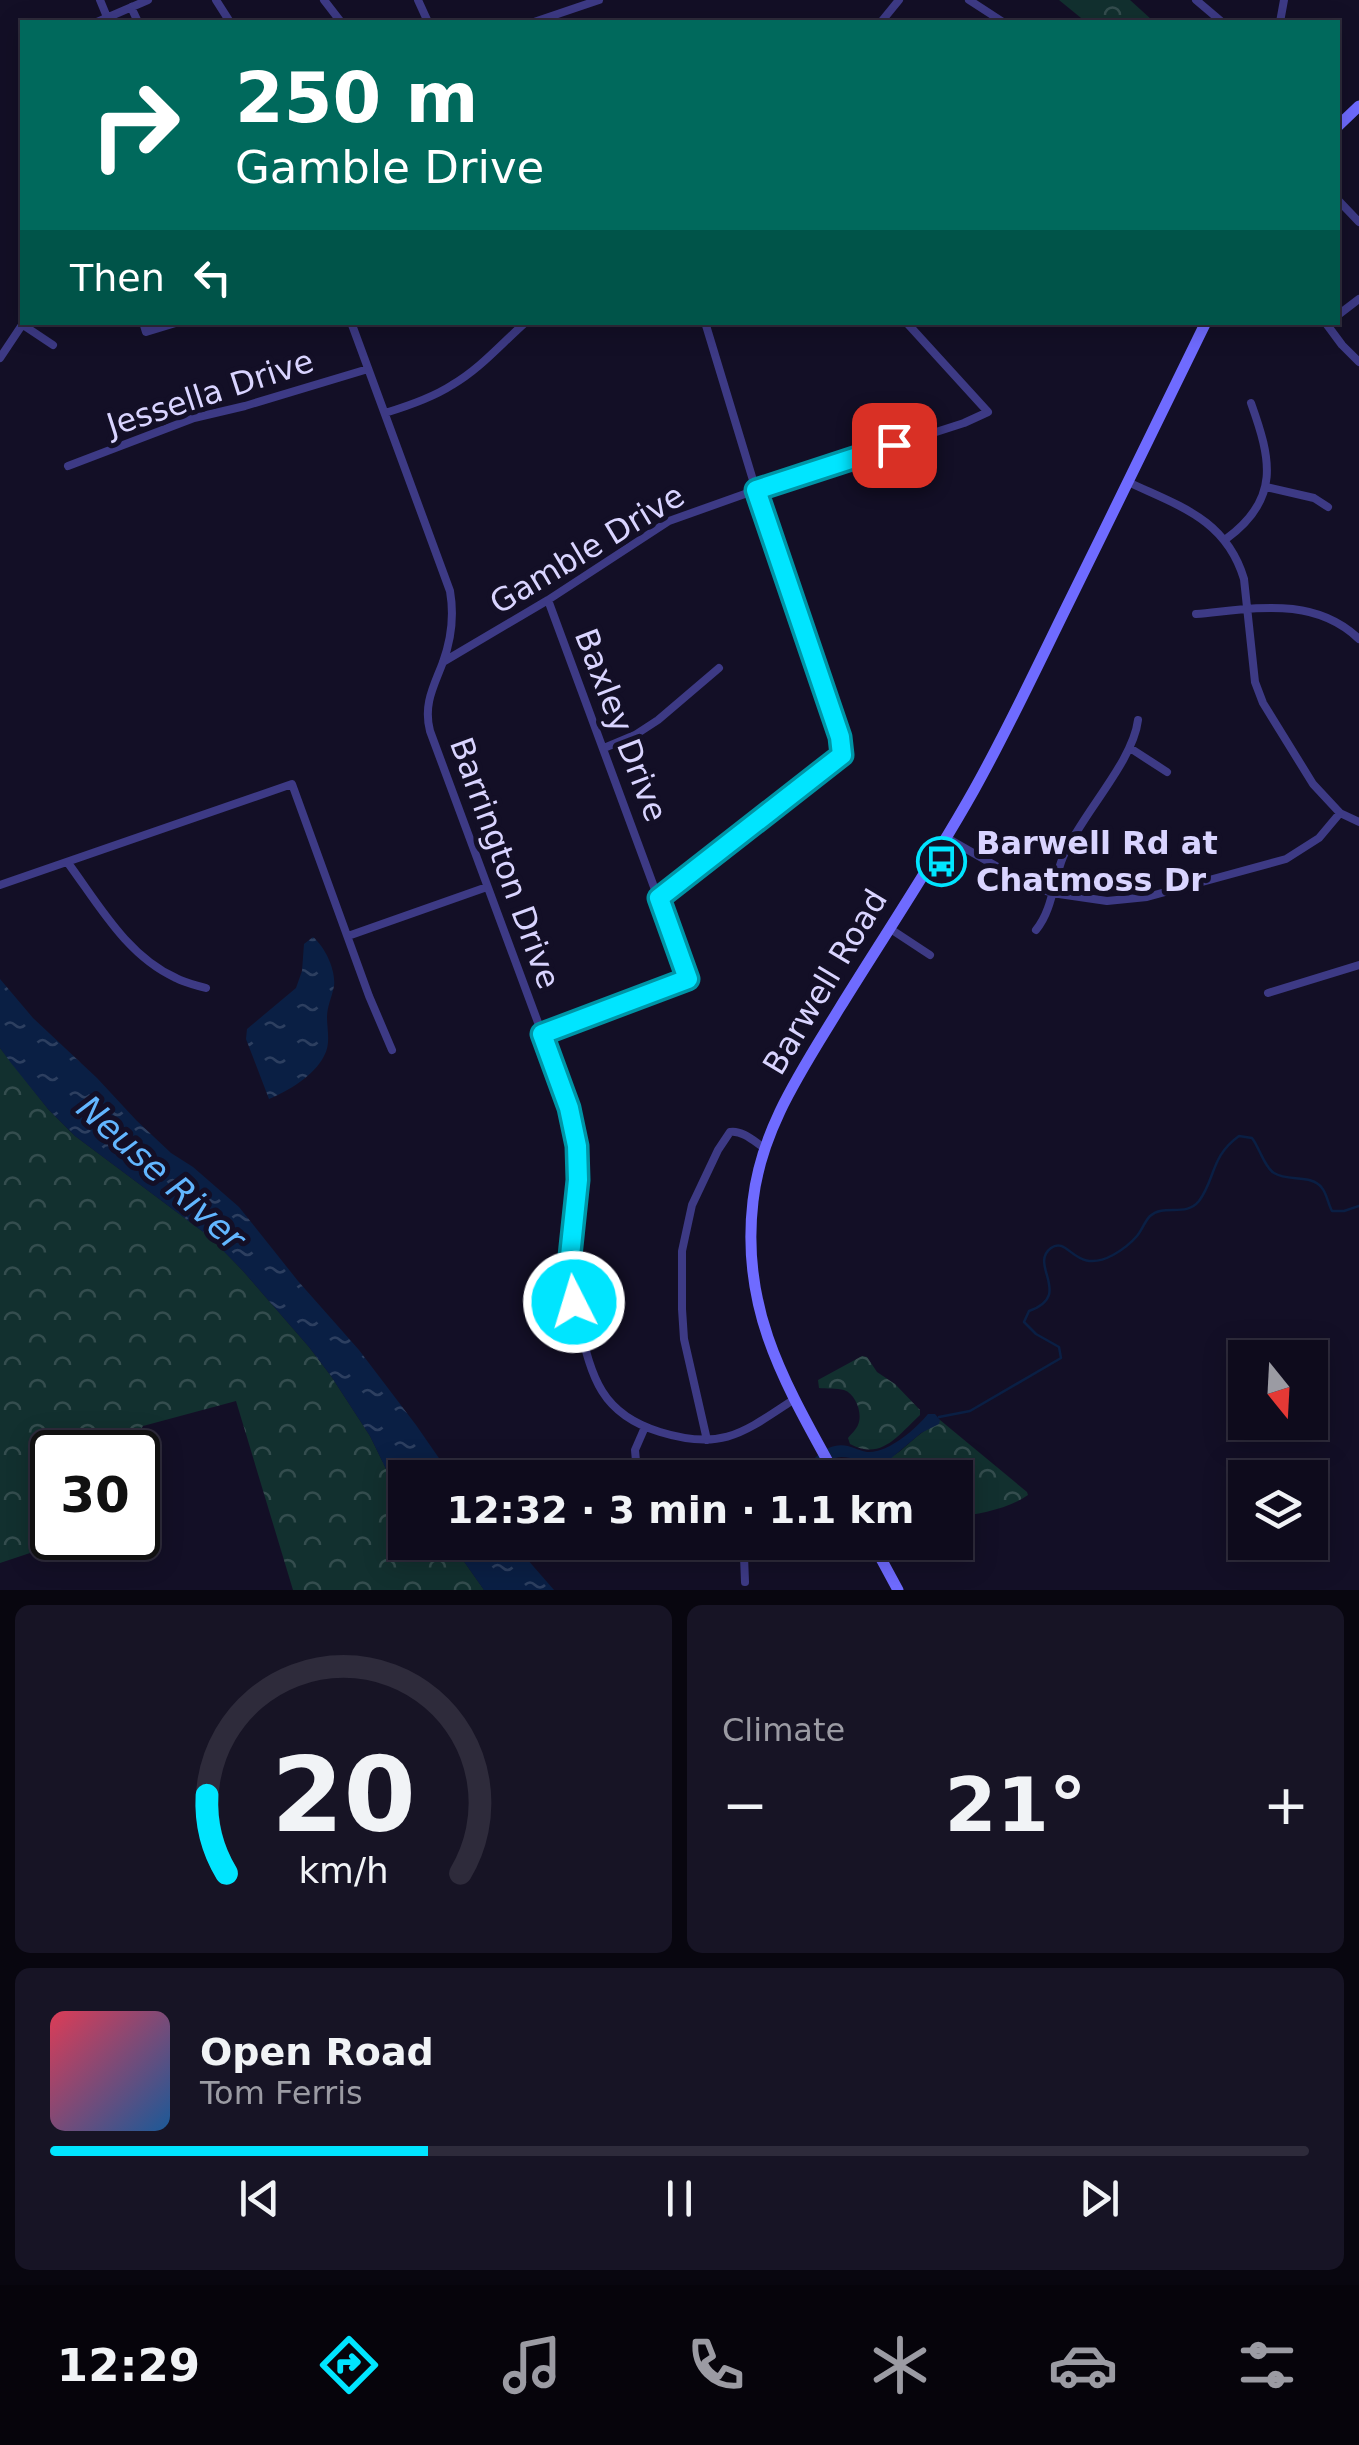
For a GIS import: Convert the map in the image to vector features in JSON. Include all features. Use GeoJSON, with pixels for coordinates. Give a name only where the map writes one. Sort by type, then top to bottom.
{"type":"FeatureCollection","features":[{"type":"Feature","properties":{"kind":"street"},"geometry":{"type":"LineString","coordinates":[[100,0],[107,17]]}},
{"type":"Feature","properties":{"kind":"street"},"geometry":{"type":"LineString","coordinates":[[101,20],[148,0]]}},
{"type":"Feature","properties":{"kind":"street"},"geometry":{"type":"LineString","coordinates":[[324,0],[339,20]]}},
{"type":"Feature","properties":{"kind":"street"},"geometry":{"type":"LineString","coordinates":[[540,20],[600,0]]}},
{"type":"Feature","properties":{"kind":"street"},"geometry":{"type":"LineString","coordinates":[[883,20],[900,0]]}},
{"type":"Feature","properties":{"kind":"street"},"geometry":{"type":"LineString","coordinates":[[969,0],[1000,20]]}},
{"type":"Feature","properties":{"kind":"street"},"geometry":{"type":"LineString","coordinates":[[1196,0],[1220,20]]}},
{"type":"Feature","properties":{"kind":"street"},"geometry":{"type":"LineString","coordinates":[[131,7],[137,20]]}},
{"type":"Feature","properties":{"kind":"street"},"geometry":{"type":"LineString","coordinates":[[577,8],[580,19]]}},
{"type":"Feature","properties":{"kind":"street"},"geometry":{"type":"LineString","coordinates":[[1340,124],[1359,106]]}},
{"type":"Feature","properties":{"kind":"street"},"geometry":{"type":"LineString","coordinates":[[1340,202],[1359,222]]}},
{"type":"Feature","properties":{"kind":"street"},"geometry":{"type":"LineString","coordinates":[[0,358],[22,325]]}},
{"type":"Feature","properties":{"kind":"street"},"geometry":{"type":"LineString","coordinates":[[24,325],[53,345]]}},
{"type":"Feature","properties":{"kind":"street"},"geometry":{"type":"LineString","coordinates":[[144,325],[146,332],[170,325]]}},
{"type":"Feature","properties":{"kind":"street","name":"Barrington Drive"},"geometry":{"type":"LineString","coordinates":[[352,325],[450,591],[451,624],[429,696],[427,721],[569,1108],[577,1146],[578,1180],[570,1270],[588,1362],[598,1387],[622,1415],[645,1427],[678,1437],[708,1440],[743,1432],[794,1400]]}},
{"type":"Feature","properties":{"kind":"street"},"geometry":{"type":"LineString","coordinates":[[385,413],[452,386],[523,325]]}},
{"type":"Feature","properties":{"kind":"street"},"geometry":{"type":"LineString","coordinates":[[659,898],[842,755],[840,737],[756,490],[706,325]]}},
{"type":"Feature","properties":{"kind":"street","name":"Gamble Drive"},"geometry":{"type":"LineString","coordinates":[[442,662],[548,600],[669,521],[988,412],[909,325]]}},
{"type":"Feature","properties":{"kind":"street","name":"Barwell Road"},"geometry":{"type":"LineString","coordinates":[[826,1460],[794,1400],[760,1316],[753,1273],[752,1213],[764,1148],[794,1083],[947,838],[1002,740],[1205,325]]}},
{"type":"Feature","properties":{"kind":"street"},"geometry":{"type":"LineString","coordinates":[[1327,325],[1359,362]]}},
{"type":"Feature","properties":{"kind":"street","name":"Jessella Drive"},"geometry":{"type":"LineString","coordinates":[[68,466],[194,418],[368,369]]}},
{"type":"Feature","properties":{"kind":"street"},"geometry":{"type":"LineString","coordinates":[[1226,539],[1256,511],[1266,486],[1267,460],[1251,402]]}},
{"type":"Feature","properties":{"kind":"street"},"geometry":{"type":"LineString","coordinates":[[1128,482],[1201,517],[1226,539],[1244,579],[1255,682],[1263,703],[1313,784],[1340,813],[1359,822]]}},
{"type":"Feature","properties":{"kind":"street"},"geometry":{"type":"LineString","coordinates":[[1266,486],[1314,498],[1328,508]]}},
{"type":"Feature","properties":{"kind":"street","name":"Baxley Drive"},"geometry":{"type":"LineString","coordinates":[[542,1034],[688,979],[548,600]]}},
{"type":"Feature","properties":{"kind":"street"},"geometry":{"type":"LineString","coordinates":[[1196,614],[1301,609],[1340,623],[1359,639]]}},
{"type":"Feature","properties":{"kind":"street"},"geometry":{"type":"LineString","coordinates":[[604,748],[658,720],[719,668]]}},
{"type":"Feature","properties":{"kind":"street"},"geometry":{"type":"LineString","coordinates":[[1036,930],[1044,920],[1062,859],[1130,748],[1138,720]]}},
{"type":"Feature","properties":{"kind":"street"},"geometry":{"type":"LineString","coordinates":[[1130,748],[1167,772]]}},
{"type":"Feature","properties":{"kind":"street"},"geometry":{"type":"LineString","coordinates":[[0,885],[292,784],[392,1050]]}},
{"type":"Feature","properties":{"kind":"street"},"geometry":{"type":"LineString","coordinates":[[947,838],[1012,877],[1052,893],[1126,900],[1286,858],[1319,838],[1340,813]]}},
{"type":"Feature","properties":{"kind":"street"},"geometry":{"type":"LineString","coordinates":[[68,863],[130,946],[178,979],[206,988]]}},
{"type":"Feature","properties":{"kind":"street"},"geometry":{"type":"LineString","coordinates":[[348,936],[487,887]]}},
{"type":"Feature","properties":{"kind":"street"},"geometry":{"type":"LineString","coordinates":[[889,928],[930,955]]}},
{"type":"Feature","properties":{"kind":"street"},"geometry":{"type":"LineString","coordinates":[[1268,993],[1359,965]]}},
{"type":"Feature","properties":{"kind":"street"},"geometry":{"type":"LineString","coordinates":[[708,1440],[684,1339],[682,1251],[686,1226],[692,1204],[730,1132],[743,1134],[764,1148]]}},
{"type":"Feature","properties":{"kind":"street"},"geometry":{"type":"LineString","coordinates":[[636,1460],[645,1427]]}},
{"type":"Feature","properties":{"kind":"street"},"geometry":{"type":"LineString","coordinates":[[744,1560],[745,1582]]}},
{"type":"Feature","properties":{"kind":"street"},"geometry":{"type":"LineString","coordinates":[[882,1560],[898,1590]]}},
{"type":"Feature","properties":{"kind":"green space"},"geometry":{"type":"Polygon","coordinates":[[[1059,0],[1130,0],[1152,20],[1084,20],[1059,0]]]}},
{"type":"Feature","properties":{"kind":"green space"},"geometry":{"type":"Polygon","coordinates":[[[0,1048],[48,1109],[75,1136],[210,1237],[331,1376],[370,1436],[388,1473],[388,1560],[463,1560],[484,1590],[293,1590],[236,1401],[143,1426],[141,1430],[30,1430],[30,1553],[0,1563],[0,1048]]]}},
{"type":"Feature","properties":{"kind":"green space"},"geometry":{"type":"Polygon","coordinates":[[[862,1356],[920,1410],[920,1415],[897,1437],[880,1448],[850,1444],[848,1438],[859,1421],[857,1405],[844,1390],[819,1388],[818,1380],[862,1356]]]}},
{"type":"Feature","properties":{"kind":"green space"},"geometry":{"type":"Polygon","coordinates":[[[940,1420],[1028,1495],[973,1514],[973,1460],[883,1460],[940,1420]]]}},
{"type":"Feature","properties":{"kind":"water"},"geometry":{"type":"Polygon","coordinates":[[[313,937],[329,959],[334,980],[327,1013],[326,1051],[307,1076],[269,1099],[246,1039],[247,1029],[296,988],[304,944],[313,937]]]}},
{"type":"Feature","properties":{"kind":"water","name":"Neuse River"},"geometry":{"type":"Polygon","coordinates":[[[0,979],[33,1018],[136,1120],[239,1207],[359,1350],[440,1460],[388,1460],[388,1473],[370,1436],[331,1376],[243,1271],[210,1237],[75,1136],[48,1109],[0,1048],[0,979]]]}},
{"type":"Feature","properties":{"kind":"water"},"geometry":{"type":"Polygon","coordinates":[[[928,1414],[935,1414],[940,1420],[889,1460],[813,1460],[835,1446],[875,1452],[909,1433],[928,1414]]]}},
{"type":"Feature","properties":{"kind":"water"},"geometry":{"type":"Polygon","coordinates":[[[463,1560],[528,1560],[554,1590],[484,1590],[463,1560]]]}},
{"type":"Feature","properties":{"kind":"waterway"},"geometry":{"type":"LineString","coordinates":[[939,1417],[970,1411],[1061,1358],[1059,1347],[1024,1322],[1029,1311],[1048,1297],[1044,1263],[1051,1248],[1063,1247],[1089,1261],[1116,1253],[1135,1239],[1156,1212],[1188,1209],[1199,1201],[1218,1160],[1239,1136],[1252,1138],[1274,1173],[1318,1184],[1332,1211],[1359,1206]]}},
{"type":"Feature","properties":{"kind":"place","name":"Barwell Rd at Chatmoss Dr"},"geometry":{"type":"Point","coordinates":[941,861]}},
{"type":"Feature","properties":{"kind":"route"},"geometry":{"type":"LineString","coordinates":[[574,1302],[570,1256],[578,1180],[577,1146],[569,1108],[542,1034],[688,979],[659,898],[842,755],[840,737],[756,490],[894,445]]}}]}
